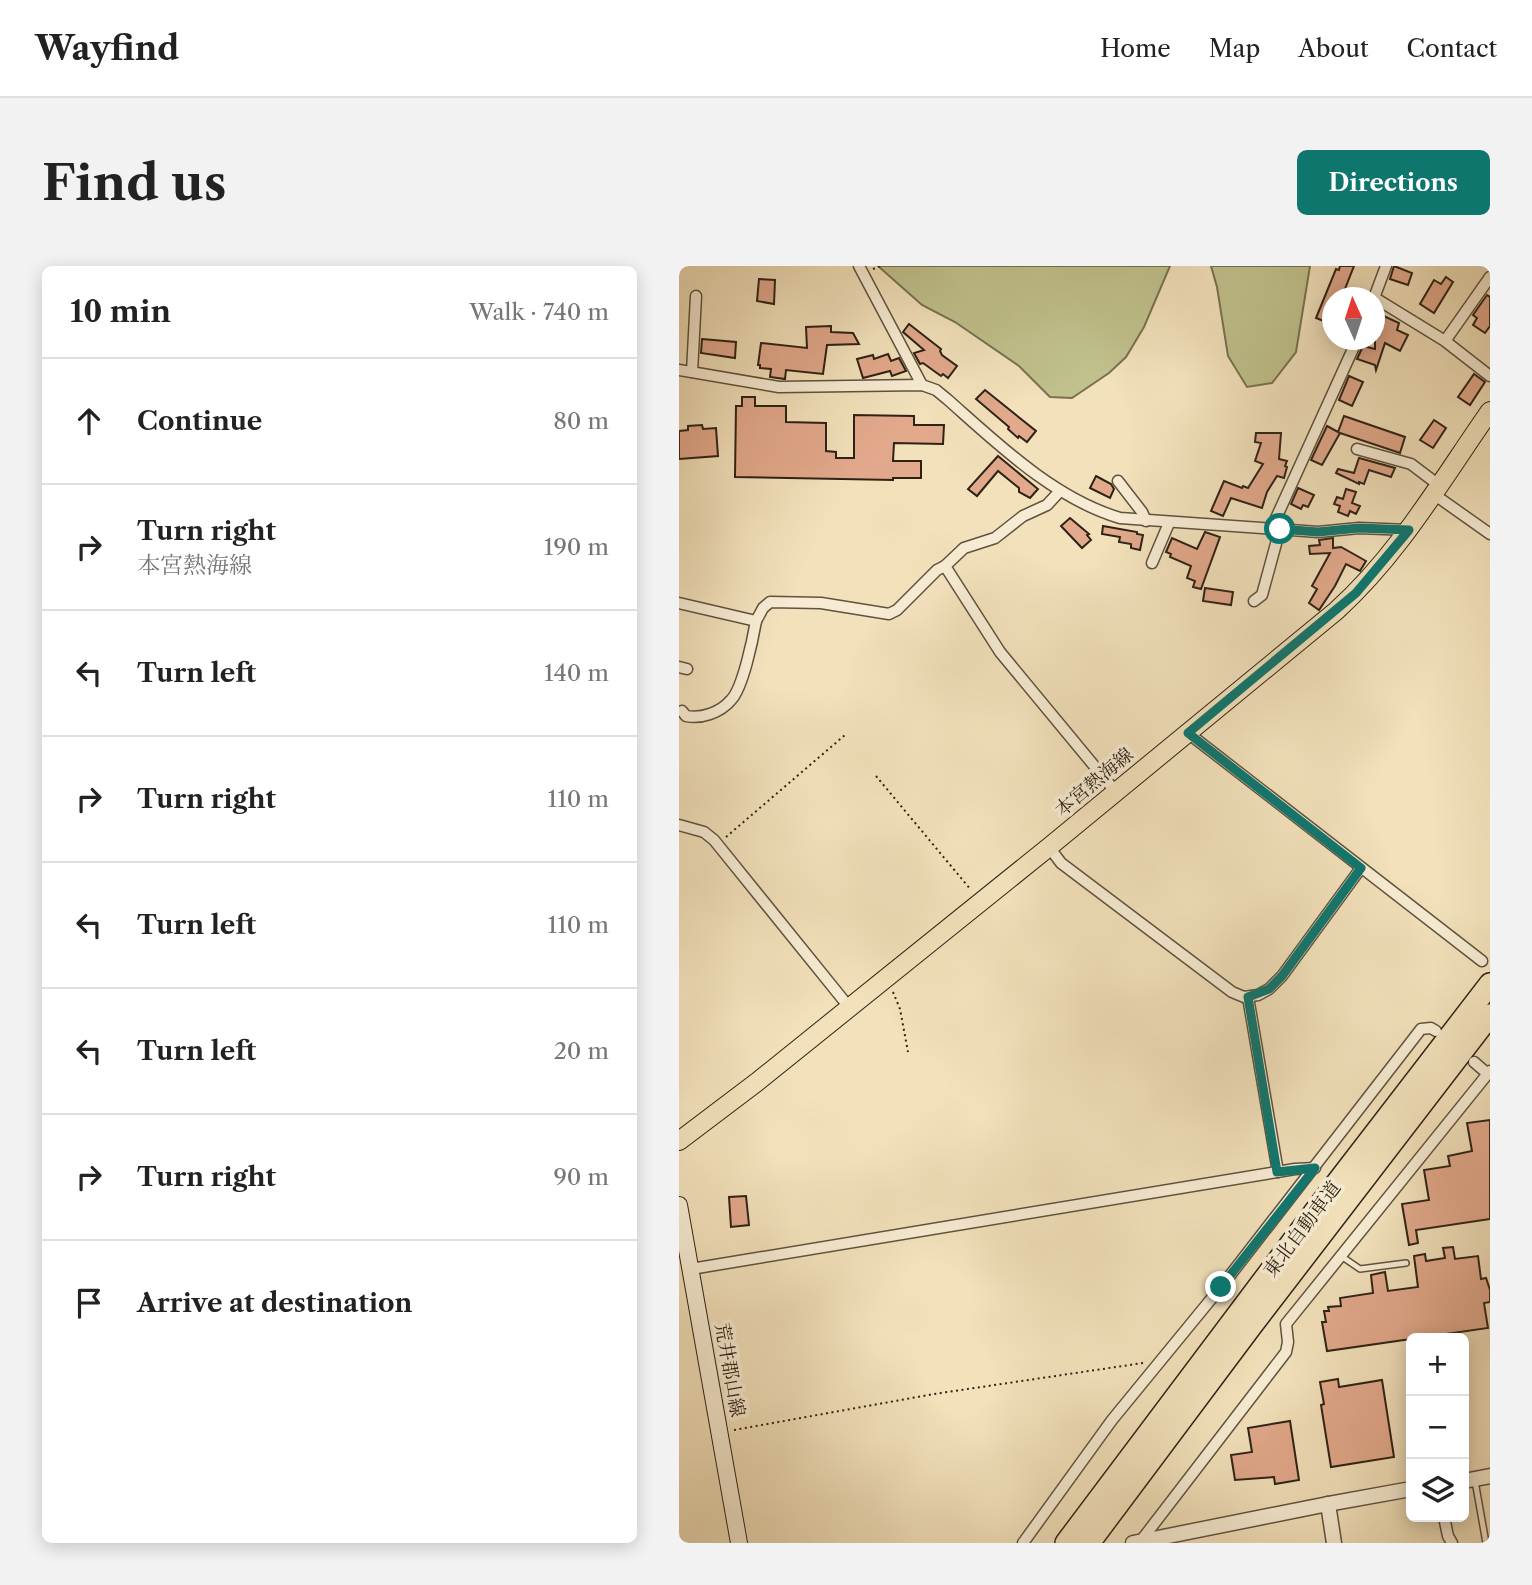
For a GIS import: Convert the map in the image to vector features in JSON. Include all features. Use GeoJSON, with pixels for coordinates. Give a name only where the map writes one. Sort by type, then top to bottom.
{"type":"FeatureCollection","features":[{"type":"Feature","properties":{"kind":"highway","name":"東北自動車道"},"geometry":{"type":"LineString","coordinates":[[1066,1543],[1490,984]]}},
{"type":"Feature","properties":{"kind":"highway","name":"東北自動車道"},"geometry":{"type":"LineString","coordinates":[[1089,1543],[1490,1015]]}},
{"type":"Feature","properties":{"kind":"main road","name":"本宮熱海線"},"geometry":{"type":"LineString","coordinates":[[679,1141],[1049,847],[1356,593],[1409,530],[1490,411]]}},
{"type":"Feature","properties":{"kind":"main road","name":"荒井郡山線"},"geometry":{"type":"LineString","coordinates":[[679,1205],[739,1543]]}},
{"type":"Feature","properties":{"kind":"street"},"geometry":{"type":"LineString","coordinates":[[859,266],[922,385]]}},
{"type":"Feature","properties":{"kind":"street"},"geometry":{"type":"LineString","coordinates":[[1378,287],[1387,266]]}},
{"type":"Feature","properties":{"kind":"street"},"geometry":{"type":"LineString","coordinates":[[1445,341],[1490,277]]}},
{"type":"Feature","properties":{"kind":"street"},"geometry":{"type":"LineString","coordinates":[[692,372],[696,296]]}},
{"type":"Feature","properties":{"kind":"street"},"geometry":{"type":"LineString","coordinates":[[1385,305],[1445,341],[1490,376]]}},
{"type":"Feature","properties":{"kind":"street"},"geometry":{"type":"LineString","coordinates":[[1254,601],[1262,596],[1276,528],[1353,350]]}},
{"type":"Feature","properties":{"kind":"street"},"geometry":{"type":"LineString","coordinates":[[679,370],[779,387],[922,385],[936,390],[1059,492],[1099,512],[1120,518],[1318,532],[1359,528],[1409,530]]}},
{"type":"Feature","properties":{"kind":"street"},"geometry":{"type":"LineString","coordinates":[[1357,449],[1412,464],[1437,491],[1490,534]]}},
{"type":"Feature","properties":{"kind":"street"},"geometry":{"type":"LineString","coordinates":[[1118,481],[1146,521]]}},
{"type":"Feature","properties":{"kind":"street"},"geometry":{"type":"LineString","coordinates":[[682,710],[686,716],[705,717],[733,700],[752,645],[756,621],[762,608],[770,602],[821,603],[882,613],[893,612],[964,548],[995,538],[1023,516],[1047,505],[1059,492]]}},
{"type":"Feature","properties":{"kind":"street"},"geometry":{"type":"LineString","coordinates":[[1152,563],[1169,523]]}},
{"type":"Feature","properties":{"kind":"street"},"geometry":{"type":"LineString","coordinates":[[944,566],[1000,652],[1115,791]]}},
{"type":"Feature","properties":{"kind":"street"},"geometry":{"type":"LineString","coordinates":[[679,603],[756,621]]}},
{"type":"Feature","properties":{"kind":"street"},"geometry":{"type":"LineString","coordinates":[[1188,733],[1482,961]]}},
{"type":"Feature","properties":{"kind":"street"},"geometry":{"type":"LineString","coordinates":[[679,825],[704,832],[717,845],[849,1007]]}},
{"type":"Feature","properties":{"kind":"street"},"geometry":{"type":"LineString","coordinates":[[1049,847],[1061,863],[1215,981],[1232,992],[1248,997],[1269,989],[1282,976],[1361,868]]}},
{"type":"Feature","properties":{"kind":"street"},"geometry":{"type":"LineString","coordinates":[[1248,997],[1277,1172]]}},
{"type":"Feature","properties":{"kind":"street"},"geometry":{"type":"LineString","coordinates":[[1023,1543],[1112,1420],[1221,1287],[1422,1029],[1431,1028],[1436,1031]]}},
{"type":"Feature","properties":{"kind":"street"},"geometry":{"type":"LineString","coordinates":[[1136,1542],[1286,1352],[1286,1324],[1489,1073],[1474,1062]]}},
{"type":"Feature","properties":{"kind":"street"},"geometry":{"type":"LineString","coordinates":[[691,1269],[1277,1172],[1315,1168]]}},
{"type":"Feature","properties":{"kind":"street"},"geometry":{"type":"LineString","coordinates":[[1469,1480],[1490,1476]]}},
{"type":"Feature","properties":{"kind":"street"},"geometry":{"type":"LineString","coordinates":[[1136,1542],[1406,1490]]}},
{"type":"Feature","properties":{"kind":"street"},"geometry":{"type":"LineString","coordinates":[[1328,1504],[1334,1543]]}},
{"type":"Feature","properties":{"kind":"street"},"geometry":{"type":"LineString","coordinates":[[1445,1522],[1451,1543]]}},
{"type":"Feature","properties":{"kind":"lane"},"geometry":{"type":"LineString","coordinates":[[1341,1256],[1360,1269],[1406,1263]]}},
{"type":"Feature","properties":{"kind":"lane"},"geometry":{"type":"LineString","coordinates":[[1469,1480],[1486,1543]]}},
{"type":"Feature","properties":{"kind":"path"},"geometry":{"type":"LineString","coordinates":[[717,845],[845,735]]}},
{"type":"Feature","properties":{"kind":"path"},"geometry":{"type":"LineString","coordinates":[[876,776],[981,901]]}},
{"type":"Feature","properties":{"kind":"path"},"geometry":{"type":"LineString","coordinates":[[883,980],[898,1000],[908,1052]]}},
{"type":"Feature","properties":{"kind":"path"},"geometry":{"type":"LineString","coordinates":[[719,1432],[935,1394],[1157,1363]]}},
{"type":"Feature","properties":{"kind":"green space"},"geometry":{"type":"Polygon","coordinates":[[[878,266],[1170,266],[1144,327],[1126,357],[1109,373],[1072,398],[1050,397],[1019,366],[955,322],[922,305],[878,266]]]}},
{"type":"Feature","properties":{"kind":"green space"},"geometry":{"type":"Polygon","coordinates":[[[1211,266],[1310,266],[1296,352],[1272,383],[1247,387],[1228,356],[1211,266]]]}},
{"type":"Feature","properties":{"kind":"building"},"geometry":{"type":"Polygon","coordinates":[[[1340,266],[1354,266],[1346,287],[1329,287],[1336,269],[1339,270],[1340,266]]]}},
{"type":"Feature","properties":{"kind":"building"},"geometry":{"type":"Polygon","coordinates":[[[1394,266],[1412,273],[1408,285],[1390,279],[1394,266]]]}},
{"type":"Feature","properties":{"kind":"building"},"geometry":{"type":"Polygon","coordinates":[[[1446,277],[1453,282],[1434,313],[1420,304],[1434,280],[1441,284],[1446,277]]]}},
{"type":"Feature","properties":{"kind":"building"},"geometry":{"type":"Polygon","coordinates":[[[759,279],[775,280],[774,304],[757,301],[759,279]]]}},
{"type":"Feature","properties":{"kind":"building"},"geometry":{"type":"Polygon","coordinates":[[[1487,295],[1490,297],[1490,326],[1485,333],[1473,325],[1477,318],[1473,315],[1487,295]]]}},
{"type":"Feature","properties":{"kind":"building"},"geometry":{"type":"Polygon","coordinates":[[[1322,303],[1322,320],[1316,318],[1322,303]]]}},
{"type":"Feature","properties":{"kind":"building"},"geometry":{"type":"Polygon","coordinates":[[[1385,317],[1399,323],[1397,330],[1408,335],[1400,351],[1385,343],[1385,317]]]}},
{"type":"Feature","properties":{"kind":"building"},"geometry":{"type":"Polygon","coordinates":[[[909,324],[941,349],[942,355],[957,366],[948,378],[923,363],[920,364],[914,353],[924,350],[903,332],[909,324]]]}},
{"type":"Feature","properties":{"kind":"building"},"geometry":{"type":"Polygon","coordinates":[[[831,326],[831,332],[853,333],[859,344],[827,345],[823,374],[786,370],[785,379],[770,377],[771,369],[760,368],[758,365],[761,343],[807,348],[806,327],[831,326]]]}},
{"type":"Feature","properties":{"kind":"building"},"geometry":{"type":"Polygon","coordinates":[[[702,339],[736,342],[735,358],[701,353],[702,339]]]}},
{"type":"Feature","properties":{"kind":"building"},"geometry":{"type":"Polygon","coordinates":[[[1361,350],[1383,350],[1376,370],[1375,365],[1357,359],[1361,350]]]}},
{"type":"Feature","properties":{"kind":"building"},"geometry":{"type":"Polygon","coordinates":[[[888,354],[891,361],[899,358],[906,371],[892,376],[890,371],[863,378],[857,359],[873,355],[874,359],[888,354]]]}},
{"type":"Feature","properties":{"kind":"building"},"geometry":{"type":"Polygon","coordinates":[[[1474,374],[1485,382],[1470,405],[1458,397],[1474,374]]]}},
{"type":"Feature","properties":{"kind":"building"},"geometry":{"type":"Polygon","coordinates":[[[1349,376],[1363,382],[1352,406],[1339,400],[1349,376]]]}},
{"type":"Feature","properties":{"kind":"building"},"geometry":{"type":"Polygon","coordinates":[[[985,390],[1036,431],[1027,442],[1019,436],[1018,438],[976,399],[985,390]]]}},
{"type":"Feature","properties":{"kind":"building"},"geometry":{"type":"Polygon","coordinates":[[[742,397],[755,397],[755,406],[786,406],[786,422],[826,423],[826,451],[836,452],[836,458],[854,458],[854,415],[914,416],[914,425],[944,425],[943,444],[894,443],[893,461],[921,461],[921,478],[893,480],[735,477],[736,406],[742,406],[742,397]]]}},
{"type":"Feature","properties":{"kind":"building"},"geometry":{"type":"Polygon","coordinates":[[[1344,416],[1405,437],[1400,453],[1340,433],[1322,465],[1311,460],[1327,426],[1338,432],[1344,416]]]}},
{"type":"Feature","properties":{"kind":"building"},"geometry":{"type":"Polygon","coordinates":[[[1434,420],[1446,428],[1433,448],[1420,440],[1434,420]]]}},
{"type":"Feature","properties":{"kind":"building"},"geometry":{"type":"Polygon","coordinates":[[[702,425],[703,429],[716,428],[718,456],[679,459],[679,431],[688,430],[688,426],[702,425]]]}},
{"type":"Feature","properties":{"kind":"building"},"geometry":{"type":"Polygon","coordinates":[[[1256,433],[1281,433],[1279,459],[1287,461],[1284,478],[1277,476],[1267,492],[1262,508],[1231,498],[1223,516],[1211,511],[1224,481],[1248,488],[1263,464],[1255,461],[1261,443],[1255,442],[1256,433]]]}},
{"type":"Feature","properties":{"kind":"building"},"geometry":{"type":"Polygon","coordinates":[[[998,456],[1038,489],[1030,498],[1019,492],[1019,488],[998,471],[977,496],[968,489],[998,456]]]}},
{"type":"Feature","properties":{"kind":"building"},"geometry":{"type":"Polygon","coordinates":[[[1359,458],[1395,468],[1391,477],[1369,470],[1364,484],[1336,473],[1338,469],[1354,473],[1359,458]]]}},
{"type":"Feature","properties":{"kind":"building"},"geometry":{"type":"Polygon","coordinates":[[[1096,476],[1111,484],[1114,489],[1110,498],[1090,488],[1096,476]]]}},
{"type":"Feature","properties":{"kind":"building"},"geometry":{"type":"Polygon","coordinates":[[[1298,488],[1314,495],[1308,507],[1303,505],[1301,509],[1291,504],[1298,488]]]}},
{"type":"Feature","properties":{"kind":"building"},"geometry":{"type":"Polygon","coordinates":[[[1346,489],[1356,492],[1352,503],[1360,506],[1356,514],[1350,511],[1348,516],[1338,512],[1340,506],[1334,504],[1337,497],[1343,499],[1346,489]]]}},
{"type":"Feature","properties":{"kind":"building"},"geometry":{"type":"Polygon","coordinates":[[[1070,518],[1089,534],[1087,535],[1091,540],[1082,548],[1061,526],[1070,518]]]}},
{"type":"Feature","properties":{"kind":"building"},"geometry":{"type":"Polygon","coordinates":[[[1103,526],[1143,535],[1140,550],[1131,548],[1131,544],[1119,542],[1120,537],[1102,534],[1103,526]]]}},
{"type":"Feature","properties":{"kind":"building"},"geometry":{"type":"Polygon","coordinates":[[[1205,532],[1220,537],[1201,589],[1193,587],[1195,581],[1187,578],[1191,566],[1170,557],[1171,554],[1166,552],[1172,538],[1197,549],[1205,532]]]}},
{"type":"Feature","properties":{"kind":"building"},"geometry":{"type":"Polygon","coordinates":[[[1333,538],[1333,548],[1341,547],[1366,561],[1360,571],[1346,564],[1319,610],[1309,603],[1317,589],[1312,586],[1330,553],[1310,554],[1309,546],[1320,545],[1319,540],[1333,538]]]}},
{"type":"Feature","properties":{"kind":"building"},"geometry":{"type":"Polygon","coordinates":[[[1205,588],[1233,592],[1231,605],[1203,601],[1205,588]]]}},
{"type":"Feature","properties":{"kind":"building"},"geometry":{"type":"Polygon","coordinates":[[[1490,1120],[1490,1219],[1416,1230],[1418,1243],[1409,1245],[1402,1204],[1429,1200],[1424,1170],[1450,1166],[1448,1156],[1472,1151],[1467,1123],[1490,1120]]]}},
{"type":"Feature","properties":{"kind":"building"},"geometry":{"type":"Polygon","coordinates":[[[746,1196],[749,1225],[731,1227],[729,1197],[746,1196]]]}},
{"type":"Feature","properties":{"kind":"building"},"geometry":{"type":"Polygon","coordinates":[[[1453,1247],[1455,1259],[1478,1256],[1481,1279],[1486,1278],[1490,1290],[1490,1302],[1484,1303],[1488,1328],[1453,1333],[1406,1333],[1406,1340],[1327,1351],[1322,1322],[1326,1322],[1324,1311],[1329,1311],[1328,1307],[1341,1306],[1340,1298],[1373,1293],[1371,1275],[1385,1272],[1388,1291],[1418,1287],[1414,1256],[1425,1254],[1426,1261],[1445,1258],[1443,1248],[1453,1247]]]}},
{"type":"Feature","properties":{"kind":"building"},"geometry":{"type":"Polygon","coordinates":[[[1338,1379],[1339,1387],[1382,1380],[1394,1457],[1331,1467],[1320,1382],[1338,1379]]]}},
{"type":"Feature","properties":{"kind":"building"},"geometry":{"type":"Polygon","coordinates":[[[1290,1421],[1299,1480],[1275,1484],[1274,1477],[1235,1480],[1231,1455],[1252,1452],[1248,1428],[1290,1421]]]}},
{"type":"Feature","properties":{"kind":"route"},"geometry":{"type":"LineString","coordinates":[[1221,1287],[1315,1168],[1277,1172],[1248,997],[1269,989],[1282,976],[1361,868],[1188,733],[1356,593],[1409,530],[1359,528],[1318,532],[1280,529]]}}]}
